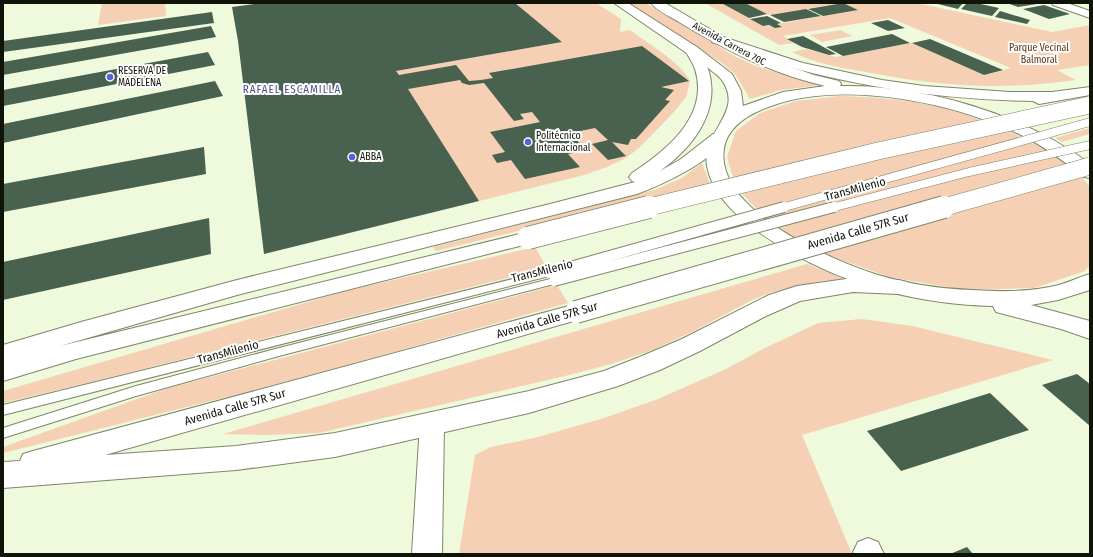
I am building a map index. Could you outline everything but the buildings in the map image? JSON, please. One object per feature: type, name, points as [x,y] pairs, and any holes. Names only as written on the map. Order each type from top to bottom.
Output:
[{"type":"main road","name":"Avenida Carrera 70C","points":[[620,3],[692,50],[727,77],[734,91],[736,100],[735,110],[731,122]]},
{"type":"main road","name":"Avenida Carrera 70C","points":[[657,3],[751,58],[774,68],[830,84],[876,92]]},
{"type":"main road","points":[[718,39],[763,56],[810,70],[888,86],[972,95],[1053,97]]},
{"type":"main road","points":[[596,199],[625,184],[659,163],[678,147],[695,126],[701,114],[706,91],[703,69],[692,50]]},
{"type":"main road","points":[[3,354],[184,301],[630,190],[667,176],[697,157],[719,138],[731,122],[744,112],[760,104],[780,98],[824,91],[876,92],[940,102],[991,105],[1090,91]]},
{"type":"main road","points":[[940,102],[984,115],[1026,132],[1064,153],[1090,172]]},
{"type":"main road","points":[[3,371],[76,350],[703,194],[984,126],[1090,105]]},
{"type":"main road","points":[[719,138],[715,155],[718,173],[729,193],[748,214],[775,236],[810,256],[852,273],[899,287],[950,297],[976,299],[1030,298],[1076,289],[1090,281]]},
{"type":"main road","name":"Avenida Calle 57R Sur","points":[[3,472],[576,312],[1090,166]]},
{"type":"main road","points":[[3,475],[236,458],[335,445],[536,400],[609,379],[671,354],[777,300],[797,294],[853,285],[899,287]]},
{"type":"main road","points":[[976,299],[1067,322],[1090,330]]},
{"type":"street","points":[[1057,3],[1090,15]]},
{"type":"street","points":[[427,554],[432,424]]},
{"type":"lane","name":"TransMilenio","points":[[3,433],[136,391],[552,277],[1090,122]]},
{"type":"lane","name":"TransMilenio","points":[[3,410],[552,277],[969,172],[1090,145]]},
{"type":"green space","points":[[102,3],[165,3],[166,16],[98,25]]},
{"type":"green space","points":[[515,3],[596,3],[621,19],[620,32],[630,30],[672,60],[686,74],[690,81],[686,97],[674,112],[640,147],[626,158],[607,167],[584,175],[479,201],[396,71],[562,42]]},
{"type":"green space","points":[[629,3],[646,3],[736,57],[756,66],[819,85],[781,90],[750,99],[735,74],[722,63]]},
{"type":"green space","name":"Parque Vecinal Balmoral","points":[[705,3],[721,3],[763,26],[777,27],[782,27],[777,24],[857,10],[843,3],[917,3],[1052,32],[1090,25],[1090,65],[1057,70],[1076,80],[1020,85],[968,85],[888,76],[826,64],[808,59],[792,52],[806,49],[836,57],[912,43],[984,75],[1011,68],[890,18],[783,36],[794,43],[779,45]]},
{"type":"green space","points":[[745,3],[843,3],[768,15]]},
{"type":"green space","points":[[841,30],[852,36],[822,42],[810,35]]},
{"type":"green space","points":[[840,96],[910,101],[956,112],[979,119],[1023,138],[1061,161],[1080,176],[1090,187],[1090,265],[1085,271],[1034,288],[965,290],[889,277],[819,252],[767,220],[736,187],[727,157],[736,131],[760,113],[796,101]]},
{"type":"green space","points":[[1090,128],[1090,134],[1062,142],[1055,138]]},
{"type":"green space","points":[[702,163],[710,184],[436,251],[433,247],[654,190],[682,178]]},
{"type":"green space","points":[[535,247],[547,268],[3,403],[3,391],[342,292]]},
{"type":"green space","points":[[807,264],[847,279],[822,281],[772,292],[752,300],[696,330],[653,350],[611,364],[569,375],[319,433],[268,435],[223,434]]},
{"type":"green space","points":[[557,285],[568,303],[287,382],[3,453],[3,447],[165,389]]},
{"type":"green space","points":[[862,319],[912,326],[1053,360],[802,435],[852,554],[459,554],[475,455],[491,447],[538,437],[601,419],[658,399],[726,369],[765,348],[818,323]]},
{"type":"place","name":"RESERVA DE MADELENA","points":[[110,77]]},
{"type":"place","name":"Politécnico Internacional","points":[[528,142]]},
{"type":"place","name":"ABBA","points":[[352,157]]},
{"type":"district","name":"RAFAEL ESCAMILLA","points":[[292,89]]}]
